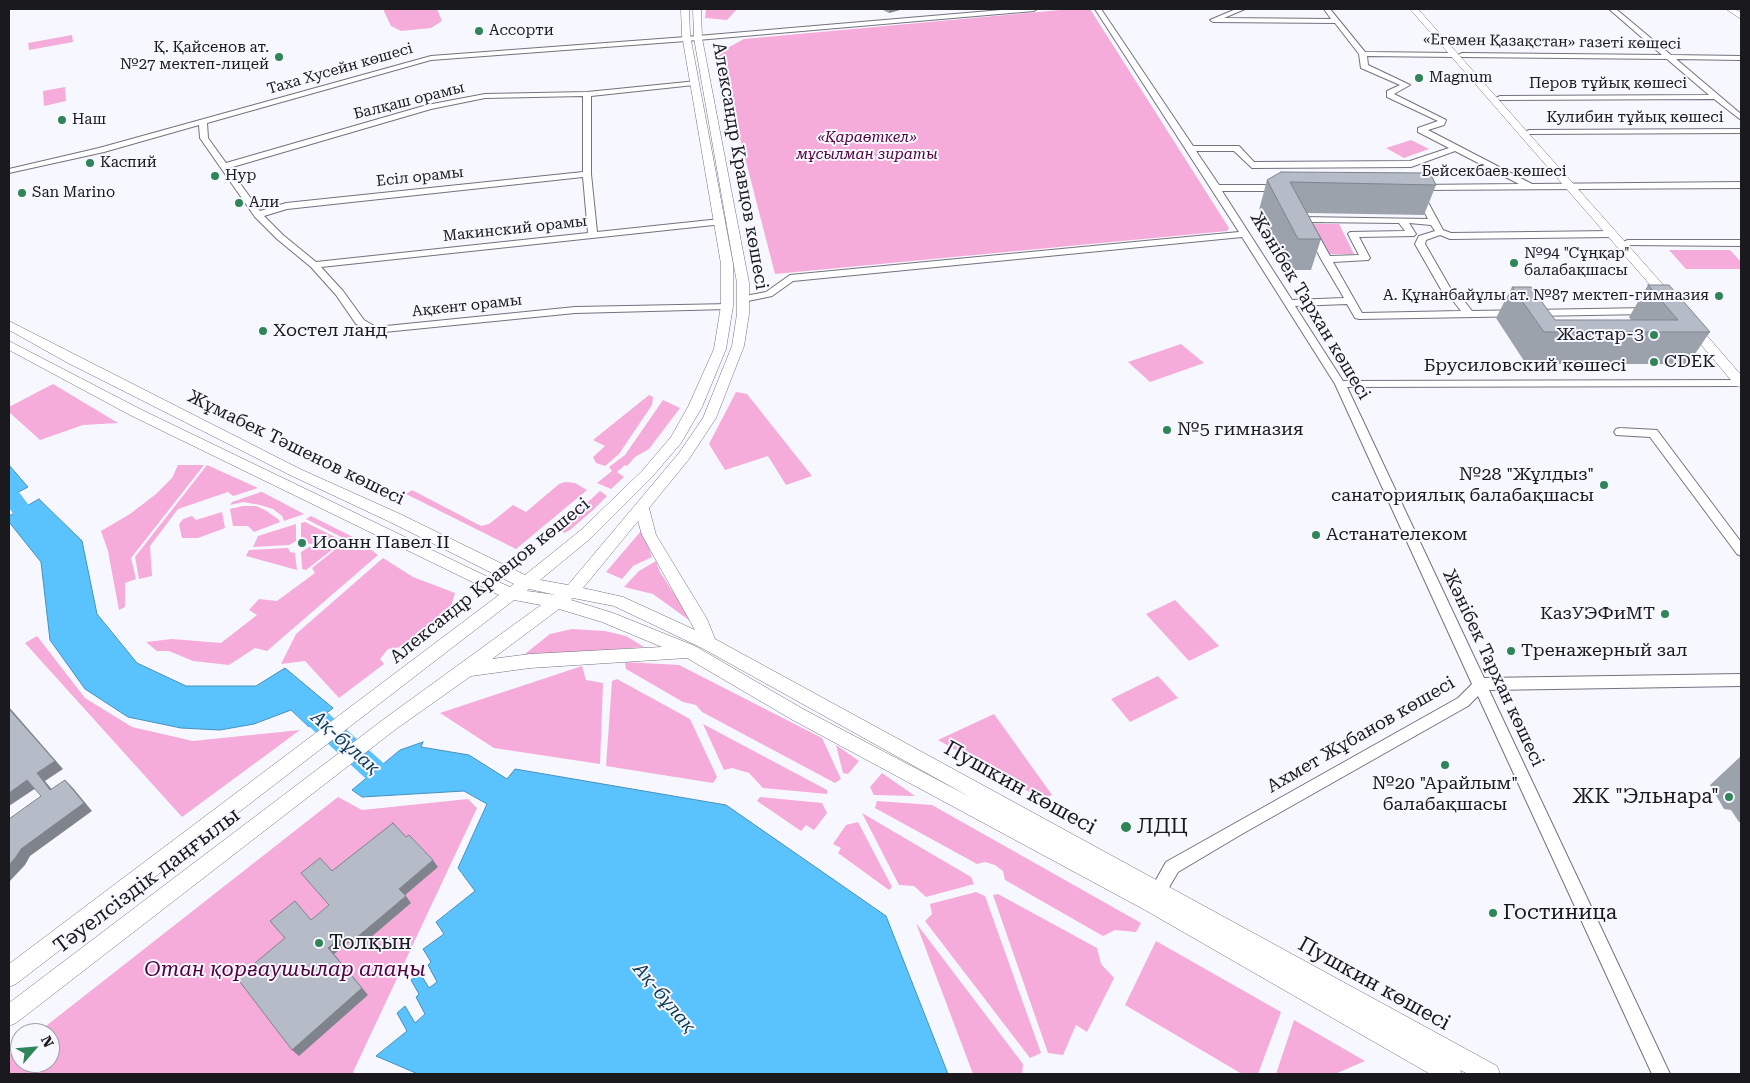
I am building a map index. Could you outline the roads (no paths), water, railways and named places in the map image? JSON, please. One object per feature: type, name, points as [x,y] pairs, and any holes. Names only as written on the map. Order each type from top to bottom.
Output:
[{"type":"main road","name":"Александр Кравцов көшесі","points":[[390,724],[564,597],[684,456],[709,418],[738,346],[743,283],[736,237],[685,9]]},
{"type":"main road","name":"Александр Кравцов көшесі","points":[[292,762],[512,594],[586,534],[647,474],[676,440],[695,407],[717,358],[727,318],[727,264],[694,83],[692,38],[697,9]]},
{"type":"main road","points":[[1414,9],[1500,98],[1676,310],[1741,383]]},
{"type":"main road","points":[[1421,9],[1458,55],[1574,186],[1628,243],[1676,310],[1741,373]]},
{"type":"main road","points":[[1730,9],[1741,17]]},
{"type":"main road","name":"Жұмабек Тәшенов көшесі","points":[[9,325],[72,360],[295,472],[395,518],[526,583],[564,597]]},
{"type":"main road","points":[[9,345],[137,413],[512,594],[564,597]]},
{"type":"main road","points":[[642,507],[649,535],[701,623],[708,643]]},
{"type":"main road","name":"Пушкин көшесі","points":[[564,597],[617,601],[708,643],[1155,897],[1451,1074]]},
{"type":"main road","name":"Пушкин көшесі","points":[[564,597],[689,651],[798,714],[1155,897],[1489,1074]]},
{"type":"main road","points":[[466,670],[530,661],[689,651]]},
{"type":"main road","name":"Тәуелсіздік даңғылы","points":[[9,1016],[390,724]]},
{"type":"main road","name":"Тәуелсіздік даңғылы","points":[[9,977],[292,762]]},
{"type":"street","name":"Таха Хусейн көшесі","points":[[9,171],[101,150],[431,58],[1034,9]]},
{"type":"street","name":"Жәнібек Тархан көшесі","points":[[1098,9],[1216,188],[1340,384],[1661,1074]]},
{"type":"street","points":[[1242,9],[1213,20],[1335,21]]},
{"type":"street","points":[[1327,9],[1363,54],[1364,66],[1406,85],[1390,93],[1390,95],[1442,120],[1421,130],[1530,186]]},
{"type":"street","points":[[1612,9],[1741,118]]},
{"type":"street","name":"«Егемен Қазақстан» газеті көшесі","points":[[1363,54],[1741,58]]},
{"type":"street","points":[[1732,58],[1741,66]]},
{"type":"street","name":"Балқаш орамы","points":[[225,166],[430,107],[485,96],[587,94],[694,83]]},
{"type":"street","points":[[587,94],[586,174],[593,235]]},
{"type":"street","name":"Перов тұйық көшесі","points":[[1500,98],[1716,97]]},
{"type":"street","points":[[203,122],[204,138],[258,215]]},
{"type":"street","name":"Кулибин тұйық көшесі","points":[[1529,132],[1741,131]]},
{"type":"street","points":[[1190,149],[1236,148],[1252,165],[1412,164],[1456,148]]},
{"type":"street","name":"Есіл орамы","points":[[258,215],[286,206],[586,174]]},
{"type":"street","name":"Бейсекбаев көшесі","points":[[1434,222],[1411,187],[1741,185]]},
{"type":"street","points":[[1216,188],[1286,188]]},
{"type":"street","name":"Ақкент орамы","points":[[258,215],[314,266],[340,293],[360,322],[374,330],[575,310],[727,306]]},
{"type":"street","points":[[1612,234],[1450,236],[1440,232],[1434,222],[1305,219],[1359,316],[1676,310]]},
{"type":"street","points":[[1326,259],[1365,258],[1353,234],[1411,234],[1402,220]]},
{"type":"street","name":"Макинский орамы","points":[[314,266],[720,222]]},
{"type":"street","points":[[1440,232],[1422,238],[1420,244],[1448,293],[1458,300],[1468,313]]},
{"type":"street","points":[[743,299],[769,294],[790,278],[1244,234]]},
{"type":"street","points":[[1628,243],[1741,243]]},
{"type":"street","points":[[1288,303],[1351,301]]},
{"type":"street","name":"Брусиловский көшесі","points":[[1340,384],[1741,383]]},
{"type":"street","points":[[1620,432],[1653,433],[1741,551]]},
{"type":"street","name":"Ахмет Жұбанов көшесі","points":[[1155,897],[1172,867],[1463,702],[1481,684],[1741,680]]},
{"type":"water","points":[[9,465],[28,487],[9,497]]},
{"type":"water","points":[[39,499],[82,541],[97,614],[137,663],[186,686],[256,686],[285,668],[333,708],[309,727],[291,710],[254,724],[220,730],[181,728],[128,717],[85,689],[50,640],[41,562],[9,522],[9,516]]},
{"type":"water","points":[[423,742],[421,747],[469,755],[507,779],[515,769],[726,805],[886,916],[948,1074],[418,1074],[376,1056],[407,1031],[397,1013],[405,1006],[415,1023],[425,1014],[416,997],[419,994],[411,980],[420,973],[429,988],[437,982],[428,965],[431,962],[423,949],[444,934],[436,922],[475,891],[458,868],[487,804],[464,791],[362,797],[352,790],[400,750]]},
{"type":"waterway","name":"Ақ-бұлақ","points":[[9,493],[37,531]]},
{"type":"waterway","name":"Ақ-бұлақ","points":[[297,700],[385,780],[399,780]]},
{"type":"place","name":"Ассорти","points":[[479,31]]},
{"type":"place","name":"Қ. Қайсенов ат. №27 мектеп-лицей","points":[[279,57]]},
{"type":"place","name":"Magnum","points":[[1419,78]]},
{"type":"place","name":"Наш","points":[[62,120]]},
{"type":"place","name":"Каспий","points":[[90,163]]},
{"type":"place","name":"Нур","points":[[215,176]]},
{"type":"place","name":"San Marino","points":[[22,193]]},
{"type":"place","name":"Али","points":[[239,203]]},
{"type":"place","name":"№94 \"Сұңқар\" балабақшасы","points":[[1514,263]]},
{"type":"place","name":"А. Құнанбайұлы ат. №87 мектеп-гимназия","points":[[1719,296]]},
{"type":"place","name":"Хостел ланд","points":[[263,331]]},
{"type":"place","name":"Жастар-3","points":[[1654,335]]},
{"type":"place","name":"CDEK","points":[[1654,362]]},
{"type":"place","name":"№5 гимназия","points":[[1167,430]]},
{"type":"place","name":"№28 \"Жұлдыз\" санаториялық балабақшасы","points":[[1604,485]]},
{"type":"place","name":"Астанателеком","points":[[1316,535]]},
{"type":"place","name":"Иоанн Павел II","points":[[302,543]]},
{"type":"place","name":"КазУЭФиМТ","points":[[1665,614]]},
{"type":"place","name":"Тренажерный зал","points":[[1511,651]]},
{"type":"place","name":"№20 \"Арайлым\" балабақшасы","points":[[1445,765]]},
{"type":"place","name":"ЖК \"Эльнара\"","points":[[1729,797]]},
{"type":"place","name":"ЛДЦ","points":[[1126,827]]},
{"type":"place","name":"Гостиница","points":[[1493,913]]},
{"type":"place","name":"Толқын","points":[[319,943]]},
{"type":"park label","name":"«Қараөткел» мұсылман зираты","points":[[867,146]]},
{"type":"park label","name":"Отан қорғаушылар алаңы","points":[[285,970]]}]
